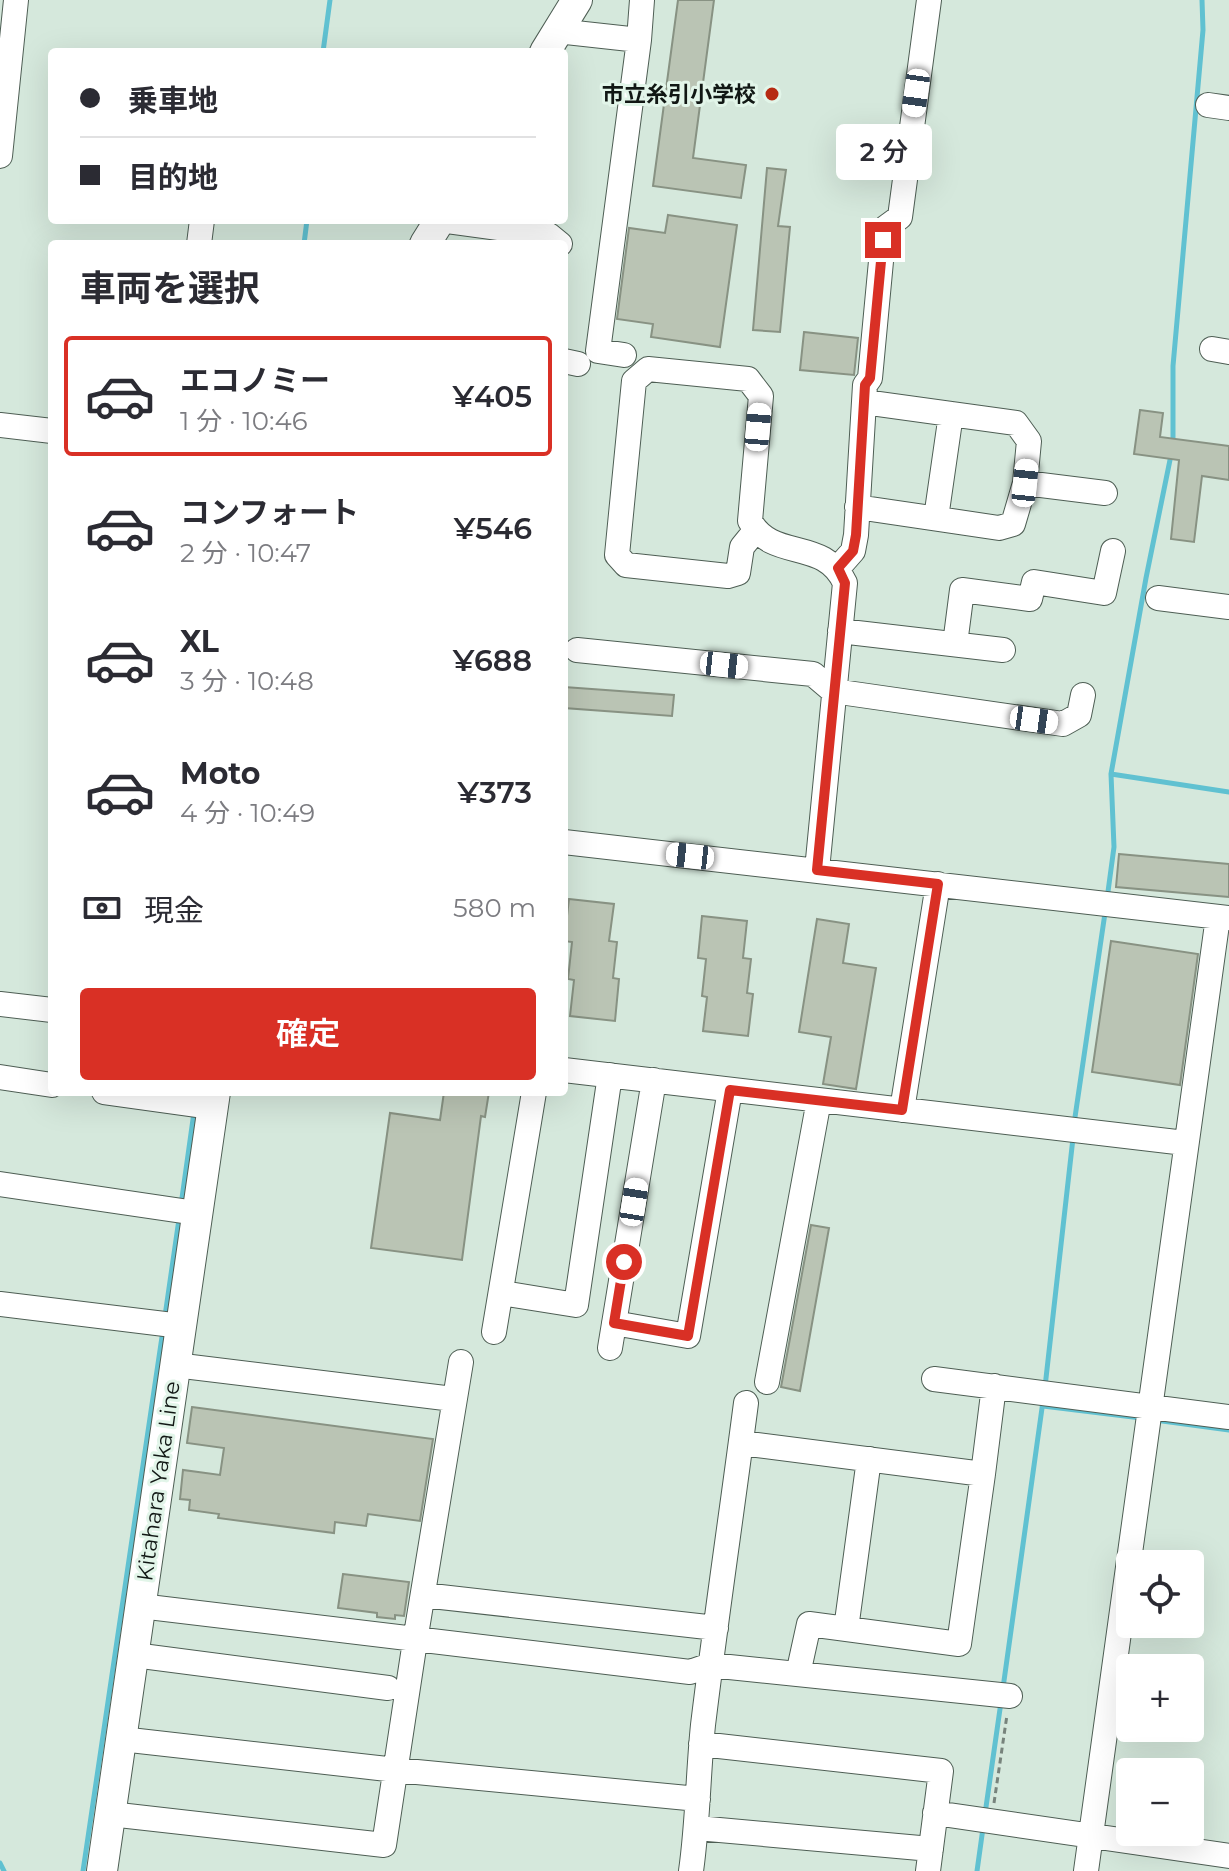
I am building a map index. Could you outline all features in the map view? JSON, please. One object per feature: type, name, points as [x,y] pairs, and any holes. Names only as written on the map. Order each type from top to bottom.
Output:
[{"type":"main road","points":[[551,42],[577,0]]},
{"type":"main road","name":"Kitahara Yaka Line","points":[[102,1871],[175,1365],[167,1324],[183,1211],[205,1101]]},
{"type":"street","points":[[624,355],[598,351],[642,0]]},
{"type":"street","points":[[838,568],[853,551],[865,385],[870,378],[885,228],[900,217],[929,0]]},
{"type":"street","points":[[0,156],[10,15]]},
{"type":"street","points":[[551,42],[639,40]]},
{"type":"street","points":[[469,224],[549,235],[555,240]]},
{"type":"street","points":[[755,531],[742,547],[738,573],[728,576],[626,565],[617,555],[634,381],[648,369],[748,379],[756,387],[761,396],[750,521],[755,531],[768,541],[824,558],[838,568],[845,583],[817,870]]},
{"type":"street","points":[[857,507],[999,528],[1013,524],[1025,483],[1029,441],[1016,423],[864,402]]},
{"type":"street","points":[[936,518],[951,414]]},
{"type":"street","points":[[0,425],[48,431]]},
{"type":"street","points":[[1025,483],[1105,493]]},
{"type":"street","points":[[955,644],[962,590],[1030,599],[1034,582],[1104,593],[1113,551]]},
{"type":"street","points":[[1158,598],[1229,607]]},
{"type":"street","points":[[840,631],[1003,650]]},
{"type":"street","points":[[577,650],[813,674],[833,691],[1063,724],[1079,715],[1083,695]]},
{"type":"street","points":[[568,842],[1223,918],[1185,1143],[1086,1871]]},
{"type":"street","points":[[902,1110],[938,884]]},
{"type":"street","points":[[0,1004],[48,1010]]},
{"type":"street","points":[[568,1070],[1185,1143]]},
{"type":"street","points":[[502,1293],[576,1305],[610,1075]]},
{"type":"street","points":[[0,1077],[48,1084]]},
{"type":"street","points":[[610,1348],[654,1080]]},
{"type":"street","points":[[614,1323],[688,1336],[730,1090]]},
{"type":"street","points":[[149,1096],[205,1101]]},
{"type":"street","points":[[494,1332],[533,1096]]},
{"type":"street","points":[[767,1382],[819,1100]]},
{"type":"street","points":[[0,1184],[183,1211]]},
{"type":"street","points":[[0,1304],[167,1324]]},
{"type":"street","points":[[110,1814],[384,1845],[461,1362]]},
{"type":"street","points":[[175,1365],[453,1399]]},
{"type":"street","points":[[934,1379],[1149,1404],[1229,1417]]},
{"type":"street","points":[[798,1674],[809,1624],[959,1644],[994,1386]]},
{"type":"street","points":[[691,1871],[710,1665],[746,1403]]},
{"type":"street","points":[[741,1443],[983,1474]]},
{"type":"street","points":[[846,1629],[869,1459]]},
{"type":"street","points":[[423,1595],[716,1628]]},
{"type":"street","points":[[140,1606],[690,1672],[710,1665],[1010,1696]]},
{"type":"street","points":[[134,1655],[388,1688]]},
{"type":"street","points":[[121,1739],[698,1799]]},
{"type":"street","points":[[697,1828],[930,1860],[941,1771],[701,1744]]},
{"type":"street","points":[[935,1813],[1229,1856]]},
{"type":"path","points":[[991,1821],[1010,1696]]},
{"type":"building","points":[[678,0],[714,0],[693,158],[746,165],[741,198],[653,186]]},
{"type":"building","points":[[767,168],[786,170],[778,226],[790,227],[780,332],[753,330]]},
{"type":"building","points":[[668,215],[737,225],[720,347],[651,337],[653,324],[617,319],[629,228],[665,233]]},
{"type":"building","points":[[804,332],[858,338],[854,375],[800,370]]},
{"type":"building","points":[[1140,410],[1163,413],[1160,437],[1229,446],[1229,480],[1202,476],[1194,542],[1171,539],[1179,460],[1134,454]]},
{"type":"building","points":[[568,687],[674,695],[672,716],[568,708]]},
{"type":"building","points":[[1119,854],[1229,864],[1229,897],[1116,887]]},
{"type":"building","points":[[569,899],[614,904],[609,941],[617,942],[613,978],[619,979],[615,1021],[570,1016],[574,980],[568,979],[572,942],[568,942]]},
{"type":"building","points":[[702,916],[747,921],[743,958],[751,959],[747,993],[753,994],[748,1036],[703,1031],[707,997],[702,996],[706,959],[698,958]]},
{"type":"building","points":[[817,919],[849,924],[843,963],[876,968],[856,1089],[823,1084],[831,1037],[799,1032]]},
{"type":"building","points":[[1111,941],[1198,954],[1180,1085],[1092,1072]]},
{"type":"building","points":[[443,1096],[488,1096],[485,1117],[481,1116],[462,1260],[371,1248],[390,1113],[440,1120]]},
{"type":"building","points":[[811,1225],[829,1228],[800,1391],[781,1387]]},
{"type":"building","points":[[192,1407],[433,1439],[420,1521],[368,1514],[366,1526],[335,1522],[334,1533],[218,1518],[219,1514],[189,1510],[190,1500],[180,1499],[183,1470],[220,1475],[224,1448],[187,1443]]},
{"type":"building","points":[[343,1574],[409,1582],[404,1616],[395,1615],[395,1619],[377,1617],[377,1613],[338,1608]]},
{"type":"waterway","points":[[324,48],[330,0]]},
{"type":"waterway","points":[[1173,445],[1173,366],[1203,30],[1202,0]]},
{"type":"waterway","points":[[304,240],[306,224]]},
{"type":"waterway","points":[[1107,899],[1114,847],[1111,774],[1171,455]]},
{"type":"waterway","points":[[1111,774],[1229,792]]},
{"type":"waterway","points":[[1074,1124],[1105,913]]},
{"type":"waterway","points":[[181,1205],[194,1112]]},
{"type":"waterway","points":[[1045,1387],[1073,1138]]},
{"type":"waterway","points":[[165,1316],[179,1219]]},
{"type":"waterway","points":[[83,1871],[163,1330]]},
{"type":"waterway","points":[[1003,1688],[1043,1401]]},
{"type":"waterway","points":[[1043,1406],[1141,1418]]},
{"type":"waterway","points":[[1155,1420],[1229,1430]]},
{"type":"waterway","points":[[985,1814],[1001,1702]]},
{"type":"waterway","points":[[977,1871],[983,1828]]},
{"type":"waterway","points":[[0,1863],[4,1871]]},
{"type":"place","name":"市立糸引小学校","points":[[772,94]]},
{"type":"route","points":[[624,1262],[614,1323],[688,1336],[730,1090],[902,1110],[938,884],[817,870],[845,583],[838,568],[853,551],[856,535],[865,385],[870,378],[883,240]]}]
